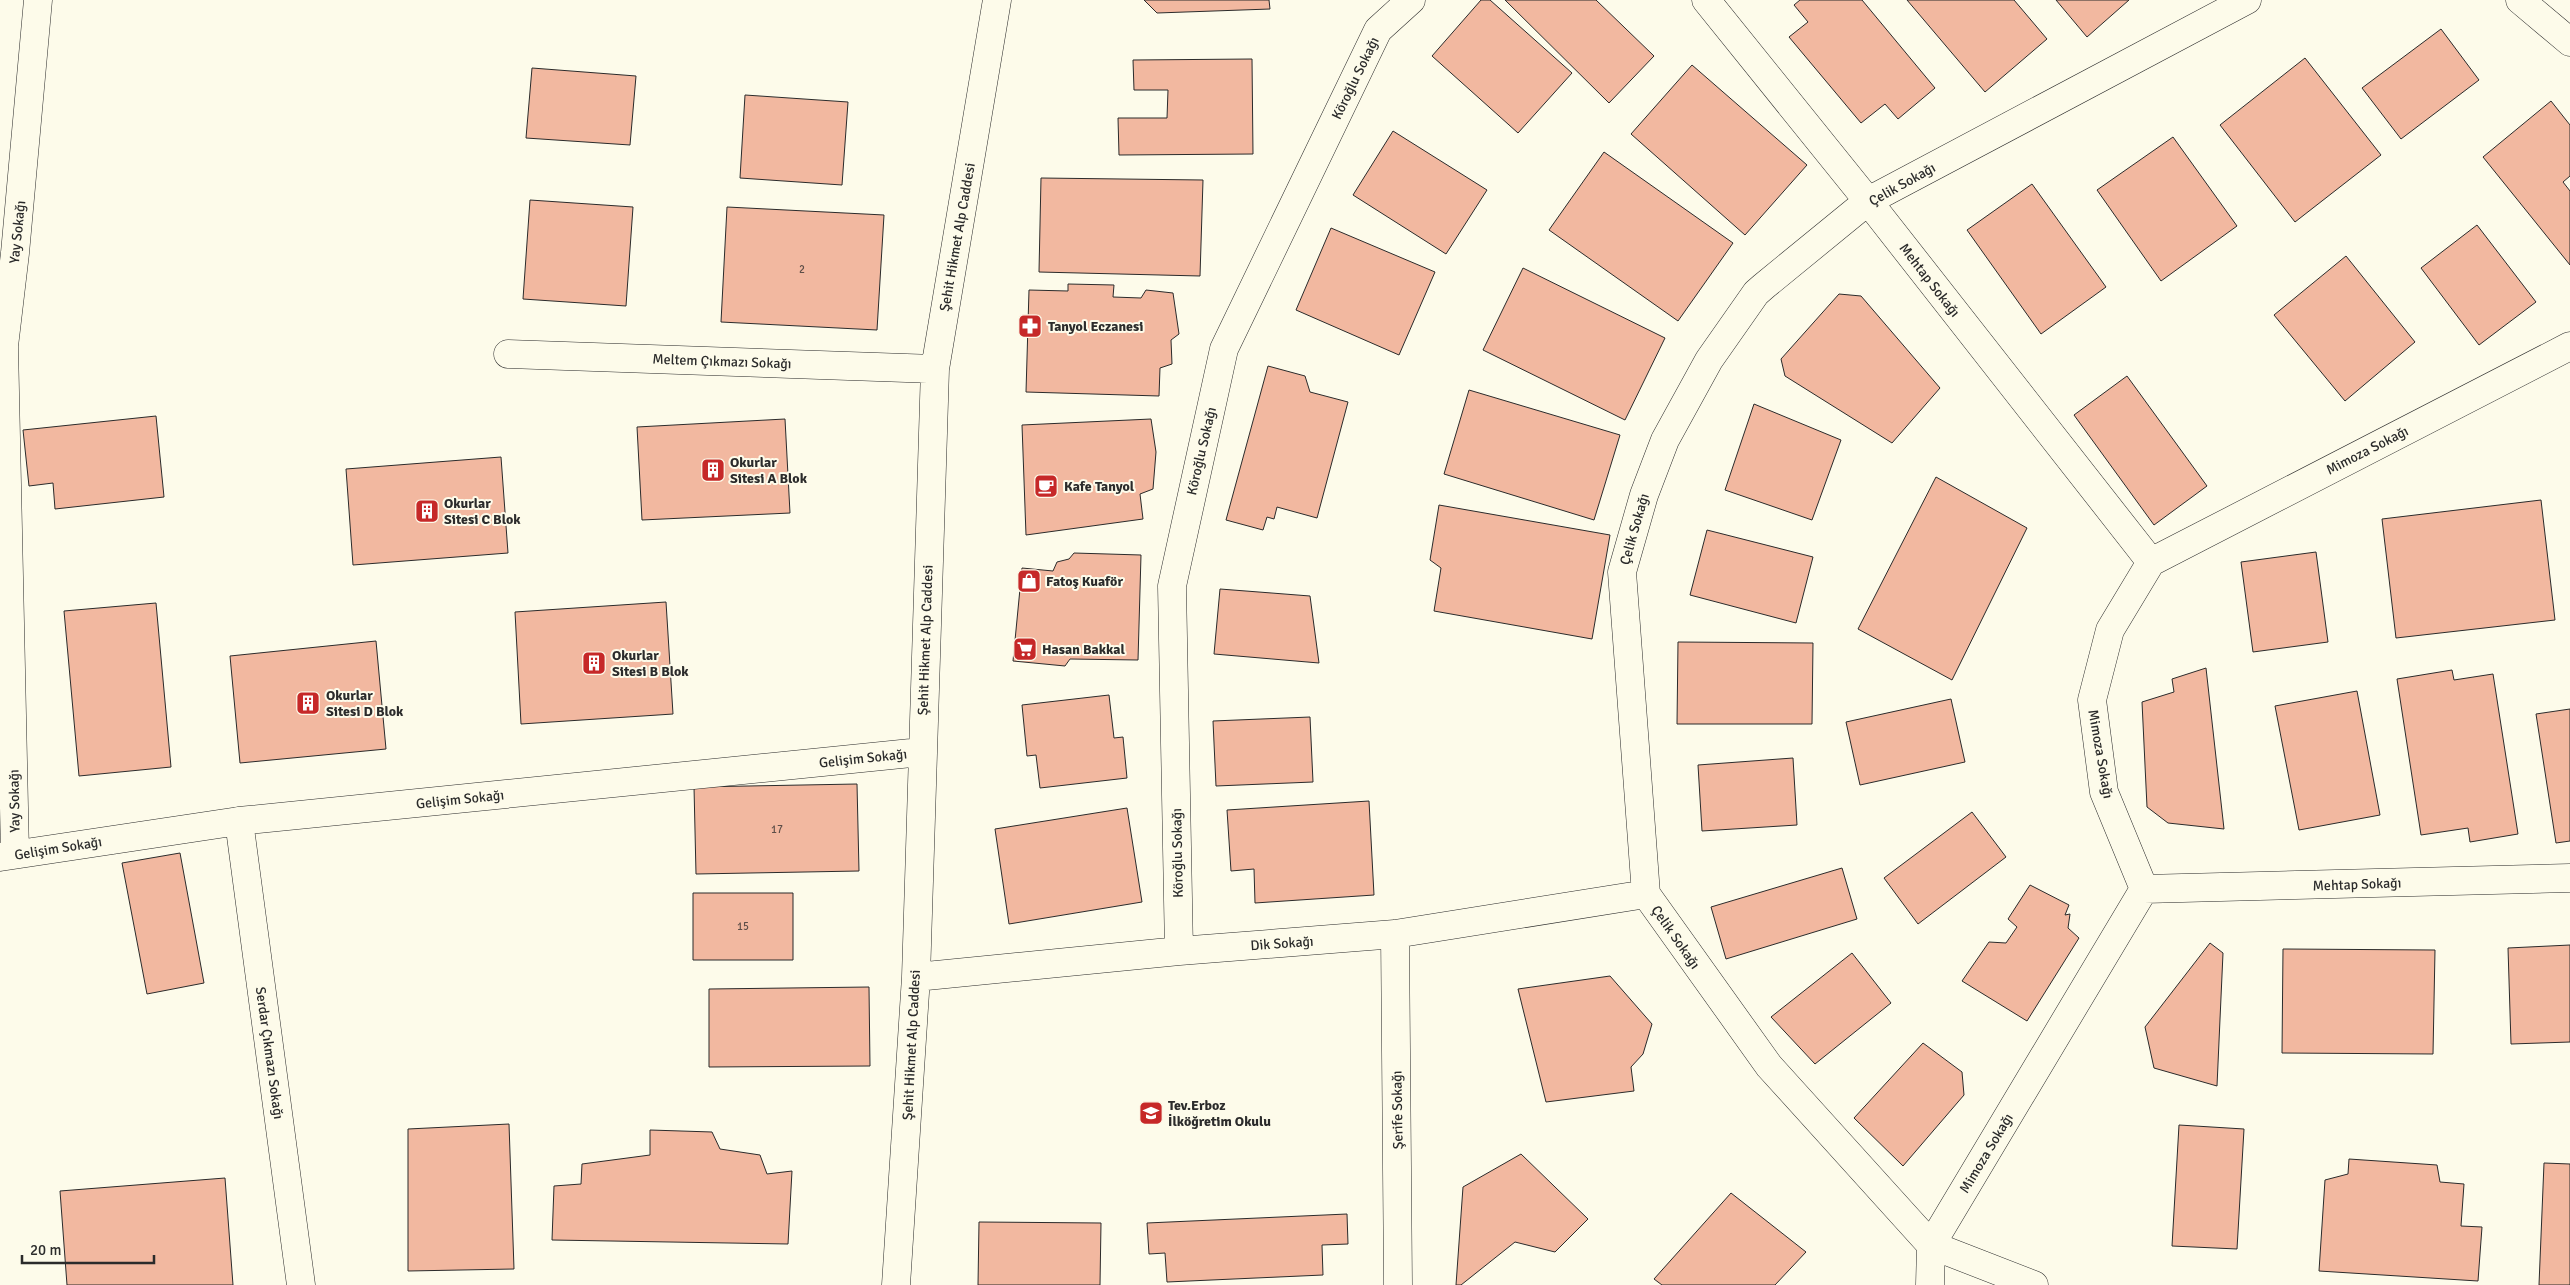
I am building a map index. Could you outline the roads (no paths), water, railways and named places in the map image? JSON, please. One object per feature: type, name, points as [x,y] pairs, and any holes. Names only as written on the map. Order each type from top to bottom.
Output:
[{"type":"street","name":"Yay Sokağı","points":[[7,856],[4,346],[15,253],[38,0]]},
{"type":"street","name":"Şehit Hikmet Alp Caddesi","points":[[896,1285],[916,977],[921,752],[935,369],[997,0]]},
{"type":"street","name":"Köroğlu Sokağı","points":[[1179,951],[1172,586],[1224,349],[1378,30],[1411,0]]},
{"type":"street","name":"Mehtap Sokağı","points":[[1706,0],[1868,201],[2151,562]]},
{"type":"street","name":"Çelik Sokağı","points":[[2034,1285],[1931,1245],[1769,1066],[1646,894],[1622,572],[1644,496],[1665,440],[1709,360],[1756,294],[1868,201],[2247,0]]},
{"type":"street","points":[[2520,0],[2570,42]]},
{"type":"street","name":"Mimoza Sokağı","points":[[1931,1245],[2144,890],[2104,792],[2092,700],[2110,630],[2151,562],[2570,346]]},
{"type":"street","name":"Meltem Çıkmazı Sokağı","points":[[508,354],[935,369]]},
{"type":"street","name":"Gelişim Sokağı","points":[[7,856],[239,821],[921,752]]},
{"type":"street","name":"Serdar Çıkmazı Sokağı","points":[[239,821],[301,1285]]},
{"type":"street","name":"Mehtap Sokağı","points":[[2144,890],[2570,878]]},
{"type":"street","name":"Dik Sokağı","points":[[916,977],[1179,951],[1395,934],[1646,894]]},
{"type":"street","name":"Şerife Sokağı","points":[[1395,934],[1398,1285]]},
{"type":"street","points":[[1930,1285],[1931,1245]]},
{"type":"place","name":"Tanyol Eczanesi","points":[[1030,326]]},
{"type":"place","name":"Okurlar Sitesi A Blok","points":[[713,470]]},
{"type":"place","name":"Kafe Tanyol","points":[[1046,486]]},
{"type":"place","name":"Okurlar Sitesi C Blok","points":[[427,511]]},
{"type":"place","name":"Fatoş Kuaför","points":[[1029,581]]},
{"type":"place","name":"Hasan Bakkal","points":[[1025,649]]},
{"type":"place","name":"Okurlar Sitesi B Blok","points":[[594,663]]},
{"type":"place","name":"Okurlar Sitesi D Blok","points":[[308,703]]},
{"type":"place","name":"Tev.Erboz İlköğretim Okulu","points":[[1151,1113]]}]
